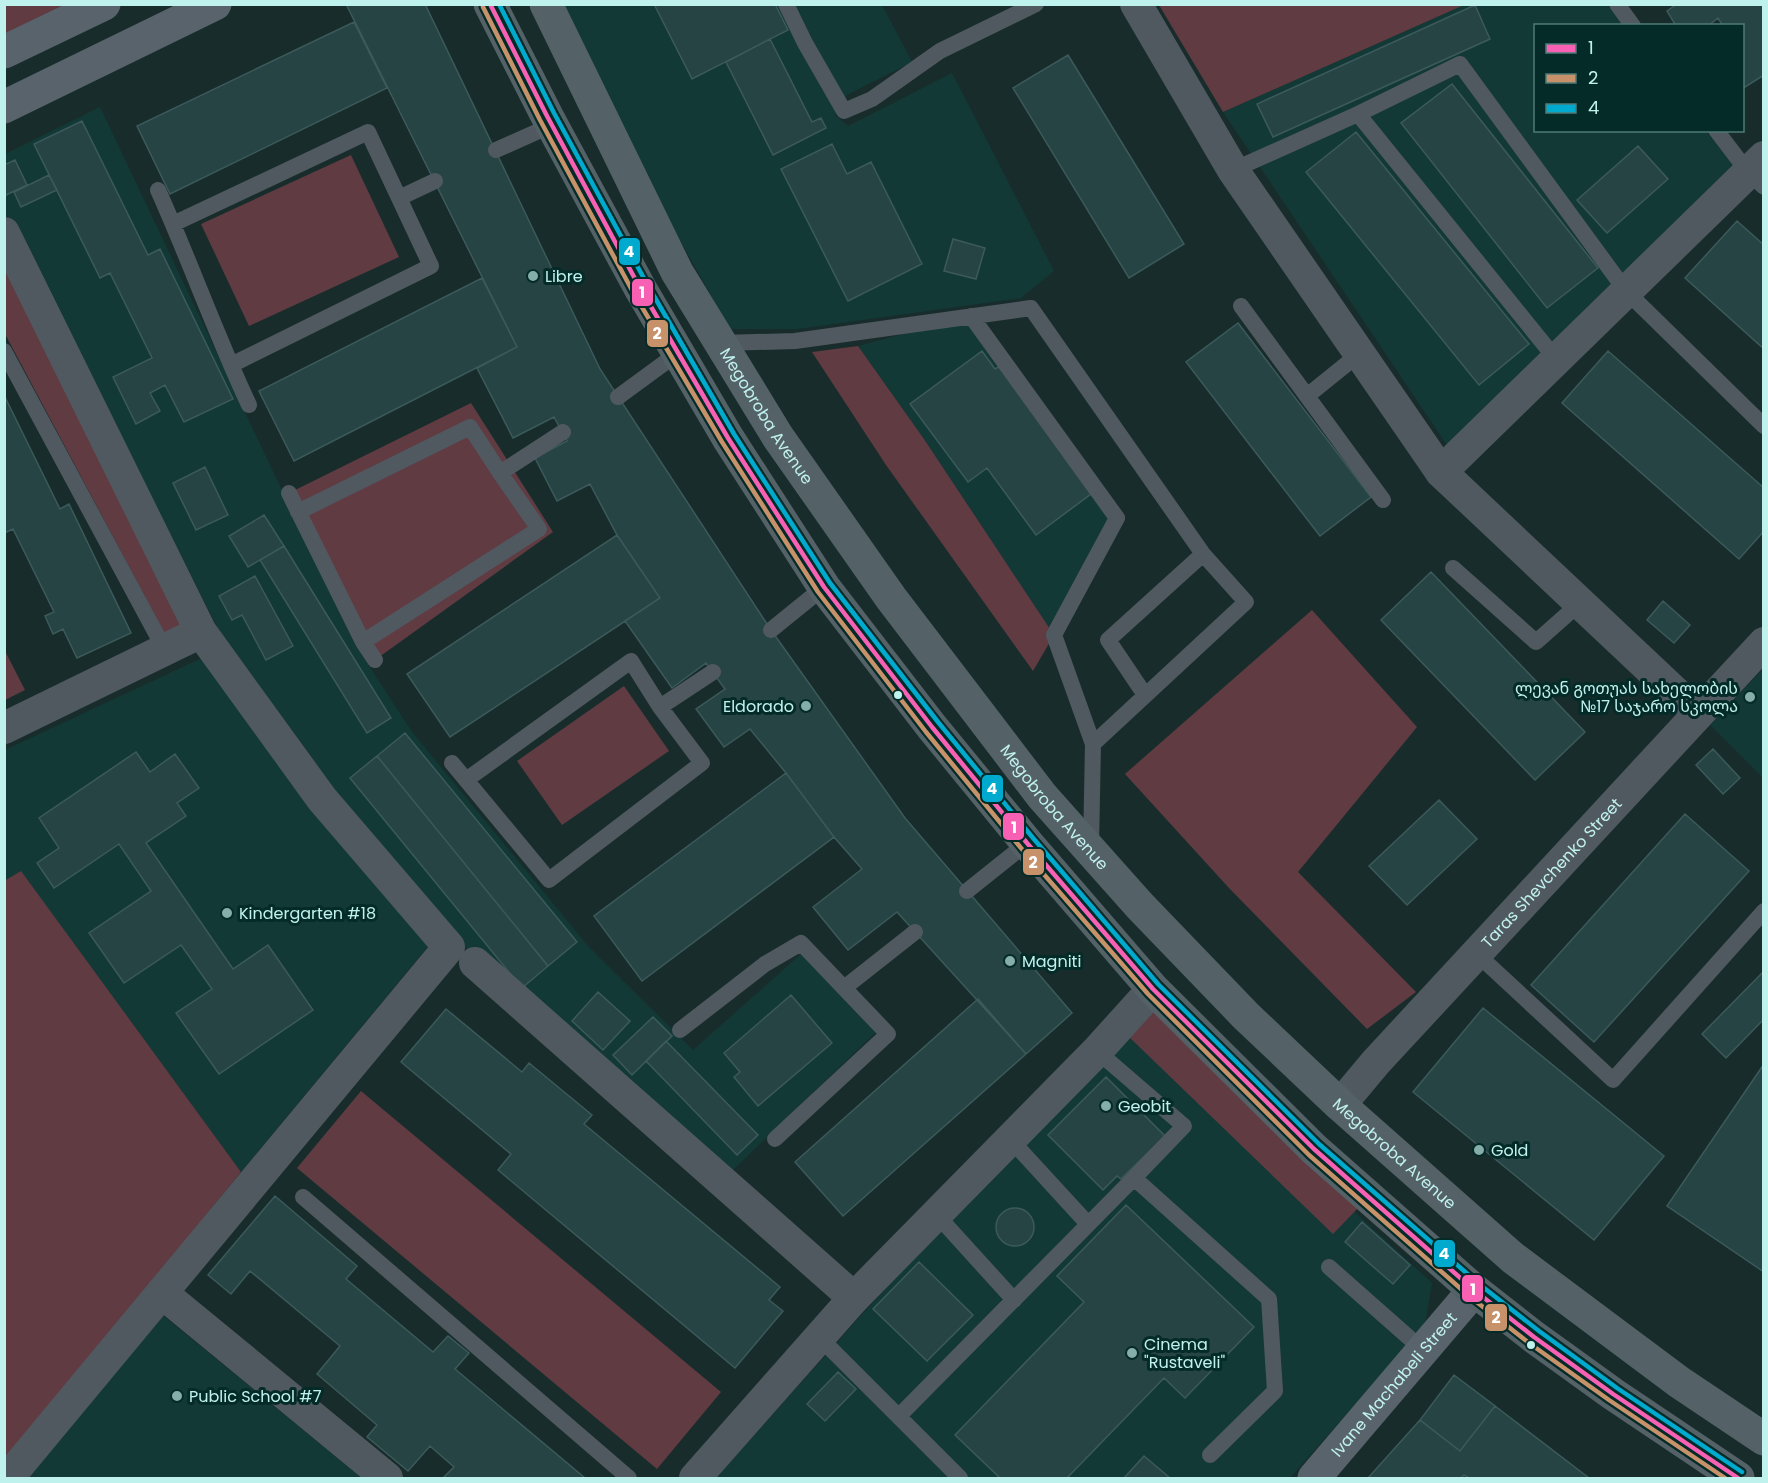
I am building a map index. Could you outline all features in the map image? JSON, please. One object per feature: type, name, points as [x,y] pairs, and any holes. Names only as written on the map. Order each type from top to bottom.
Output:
[{"type":"main road","points":[[4,52],[104,4]]},
{"type":"main road","points":[[4,106],[215,4]]},
{"type":"main road","points":[[490,4],[640,288],[728,438],[824,587],[932,727],[1027,843],[1153,989],[1314,1149],[1474,1290],[1534,1337],[1738,1479]]},
{"type":"main road","name":"Megobroba Avenue","points":[[546,4],[677,272],[778,437],[891,598],[1042,796],[1140,906],[1246,1016],[1340,1104],[1513,1257],[1679,1383],[1764,1439]]},
{"type":"main road","name":"Ivane Machabeli Street","points":[[1314,1479],[1474,1290]]},
{"type":"street","points":[[1136,4],[1233,170],[1441,471],[1698,714]]},
{"type":"street","points":[[1441,471],[1626,291],[1758,172]]},
{"type":"street","points":[[4,233],[201,632],[322,799],[449,947],[8,1479]]},
{"type":"street","points":[[4,728],[201,632]]},
{"type":"street","name":"Taras Shevchenko Street","points":[[1340,1104],[1376,1062],[1764,643]]},
{"type":"street","points":[[475,963],[854,1298]]},
{"type":"street","points":[[695,1479],[854,1298],[1097,1051],[1153,989]]},
{"type":"street","points":[[162,1293],[387,1479]]},
{"type":"lane","points":[[786,4],[805,43],[844,111],[872,99],[940,51],[1036,4]]},
{"type":"lane","points":[[1617,4],[1632,24]]},
{"type":"lane","points":[[1233,170],[1358,114],[1460,64],[1626,291],[1764,426]]},
{"type":"lane","points":[[1358,114],[1556,359]]},
{"type":"lane","points":[[496,150],[552,124]]},
{"type":"lane","points":[[173,224],[368,132],[431,266],[231,365]]},
{"type":"lane","points":[[1718,132],[1758,172]]},
{"type":"lane","points":[[399,198],[435,181]]},
{"type":"lane","points":[[158,190],[249,405]]},
{"type":"lane","points":[[1241,306],[1383,500]]},
{"type":"lane","points":[[721,343],[795,341],[1031,308],[1203,554],[1246,602],[1093,744]]},
{"type":"lane","points":[[971,316],[1117,518],[1054,635],[1093,744],[1091,851]]},
{"type":"lane","points":[[4,351],[165,650]]},
{"type":"lane","points":[[618,397],[678,353]]},
{"type":"lane","points":[[1307,396],[1359,354]]},
{"type":"lane","points":[[298,512],[470,427],[538,529],[363,642]]},
{"type":"lane","points":[[500,473],[563,432]]},
{"type":"lane","points":[[289,493],[363,642],[375,660]]},
{"type":"lane","points":[[1145,695],[1108,640],[1203,554]]},
{"type":"lane","points":[[1453,568],[1536,642],[1580,603]]},
{"type":"lane","points":[[771,630],[824,587]]},
{"type":"lane","points":[[452,763],[466,780],[549,880],[702,763],[660,707],[631,661],[466,780]]},
{"type":"lane","points":[[660,707],[712,672]]},
{"type":"lane","points":[[967,891],[1027,843]]},
{"type":"lane","points":[[1477,954],[1612,1080],[1764,911]]},
{"type":"lane","points":[[844,988],[915,932]]},
{"type":"lane","points":[[680,1030],[765,964],[801,943],[888,1035],[775,1139]]},
{"type":"lane","points":[[899,1416],[1184,1126],[1097,1051]]},
{"type":"lane","points":[[1010,1139],[1088,1224]]},
{"type":"lane","points":[[1134,1178],[1269,1299],[1275,1391],[1209,1455]]},
{"type":"lane","points":[[303,1197],[629,1479]]},
{"type":"lane","points":[[936,1214],[1014,1300]]},
{"type":"lane","points":[[1329,1267],[1423,1350]]},
{"type":"lane","points":[[819,1337],[899,1416],[954,1476]]},
{"type":"shaded area","points":[[5,5],[75,5],[5,39]]},
{"type":"shaded area","points":[[563,5],[882,5],[912,62],[847,95],[835,115],[848,126],[952,73],[1054,271],[1021,298],[797,329],[730,329],[655,196]]},
{"type":"shaded area","points":[[1159,5],[1464,5],[1223,112]]},
{"type":"shaded area","points":[[1464,5],[1607,5],[1623,24],[1534,24],[1534,132],[1707,132],[1736,168],[1449,448],[1223,112]]},
{"type":"shaded area","points":[[100,107],[356,646],[412,732],[588,946],[693,1050],[801,954],[876,1032],[732,1171],[462,944],[332,790],[221,634],[5,213],[5,154]]},
{"type":"shaded area","points":[[351,155],[399,257],[249,326],[201,224]]},
{"type":"shaded area","points":[[4,253],[191,622],[165,634],[5,334]]},
{"type":"shaded area","points":[[971,316],[1117,518],[1054,635],[924,439],[858,346]]},
{"type":"shaded area","points":[[858,346],[924,439],[1054,635],[1033,671],[886,465],[812,352]]},
{"type":"shaded area","points":[[471,403],[553,532],[375,660],[289,493]]},
{"type":"shaded area","points":[[1312,610],[1417,727],[1298,872],[1416,992],[1367,1029],[1229,888],[1125,774]]},
{"type":"shaded area","points":[[5,651],[25,690],[4,700]]},
{"type":"shaded area","name":"Kindergarten #18","points":[[204,657],[429,945],[241,1172],[21,872],[5,881],[5,750]]},
{"type":"shaded area","name":"ლევან გოთუას სახელობის №17 საჯარო სკოლა","points":[[1763,669],[1763,778],[1710,725]]},
{"type":"shaded area","points":[[624,686],[669,751],[562,825],[517,761]]},
{"type":"shaded area","points":[[21,871],[241,1172],[5,1462],[4,881]]},
{"type":"shaded area","points":[[1155,1006],[1361,1205],[1333,1234],[1127,1035]]},
{"type":"shaded area","points":[[1138,1013],[1432,1283],[1425,1325],[1290,1478],[716,1478],[867,1309]]},
{"type":"shaded area","points":[[361,1091],[721,1392],[657,1469],[297,1168]]},
{"type":"shaded area","name":"Public School #7","points":[[161,1314],[362,1478],[23,1478]]},
{"type":"building","points":[[346,4],[425,4],[600,369],[771,630],[905,818],[1072,1013],[1026,1054],[897,912],[848,950],[813,907],[862,869],[834,837],[750,729],[724,747],[696,709],[725,689],[706,663],[672,688],[625,621],[660,598],[617,535],[590,484],[557,501],[535,458],[567,441],[554,417],[513,438],[477,368],[517,347]]},
{"type":"building","points":[[654,4],[775,4],[788,30],[692,79]]},
{"type":"building","points":[[1677,4],[1764,4],[1764,75],[1744,88],[1744,24],[1722,24],[1718,18],[1710,24],[1675,24],[1667,11]]},
{"type":"building","points":[[1475,5],[1490,39],[1273,137],[1257,104]]},
{"type":"building","points":[[354,22],[387,88],[170,194],[137,126]]},
{"type":"building","points":[[770,39],[812,122],[821,118],[826,128],[773,155],[726,62]]},
{"type":"building","points":[[1068,55],[1184,244],[1129,278],[1013,88]]},
{"type":"building","points":[[1452,84],[1598,268],[1547,308],[1401,123]]},
{"type":"building","points":[[82,121],[148,255],[160,249],[233,399],[184,422],[165,385],[150,393],[160,411],[136,424],[113,377],[152,358],[110,273],[100,278],[34,144]]},
{"type":"building","points":[[1356,132],[1529,344],[1479,385],[1306,172]]},
{"type":"building","points":[[832,144],[847,174],[871,162],[922,264],[848,301],[781,169]]},
{"type":"building","points":[[1638,146],[1668,179],[1607,233],[1577,200]]},
{"type":"building","points":[[15,160],[27,185],[4,196],[4,165]]},
{"type":"building","points":[[49,175],[57,190],[21,207],[14,192]]},
{"type":"building","points":[[1737,221],[1764,245],[1764,349],[1685,278]]},
{"type":"building","points":[[953,239],[985,248],[976,279],[944,271]]},
{"type":"building","points":[[482,278],[517,347],[294,461],[259,391]]},
{"type":"building","points":[[1238,323],[1371,497],[1320,536],[1186,362]]},
{"type":"building","points":[[982,351],[995,369],[1005,363],[1091,494],[1036,535],[987,468],[968,482],[910,404]]},
{"type":"building","points":[[1608,351],[1764,488],[1764,531],[1739,559],[1562,403]]},
{"type":"building","points":[[4,395],[60,509],[69,504],[131,633],[77,658],[63,629],[53,634],[45,616],[54,612],[13,529],[4,533]]},
{"type":"building","points":[[205,467],[228,515],[196,530],[173,483]]},
{"type":"building","points":[[264,515],[284,546],[248,567],[229,536]]},
{"type":"building","points":[[617,535],[660,598],[450,737],[407,674]]},
{"type":"building","points":[[284,546],[391,718],[367,733],[260,560]]},
{"type":"building","points":[[1431,572],[1585,732],[1535,780],[1381,620]]},
{"type":"building","points":[[255,576],[293,646],[266,660],[242,615],[232,620],[219,596]]},
{"type":"building","points":[[1663,601],[1690,625],[1674,643],[1647,620]]},
{"type":"building","points":[[405,733],[577,942],[548,966],[377,756]]},
{"type":"building","points":[[1713,749],[1740,778],[1723,794],[1696,765]]},
{"type":"building","points":[[136,752],[150,772],[175,754],[199,788],[177,803],[186,816],[146,843],[233,969],[268,945],[313,1010],[219,1074],[176,1013],[212,989],[181,945],[124,983],[89,933],[151,891],[119,844],[54,888],[37,863],[59,848],[39,818]]},
{"type":"building","points":[[377,756],[548,966],[522,988],[350,778]]},
{"type":"building","points":[[786,773],[834,837],[642,981],[594,916]]},
{"type":"building","points":[[1439,800],[1477,839],[1407,905],[1369,866]]},
{"type":"building","points":[[1685,814],[1749,871],[1594,1042],[1531,985]]},
{"type":"building","points":[[1764,971],[1764,1019],[1726,1058],[1702,1034]]},
{"type":"building","points":[[598,992],[630,1021],[603,1050],[572,1021]]},
{"type":"building","points":[[791,995],[832,1043],[758,1106],[734,1077],[740,1072],[724,1053]]},
{"type":"building","points":[[978,999],[1026,1054],[843,1216],[795,1162]]},
{"type":"building","points":[[1483,1008],[1664,1156],[1594,1240],[1413,1092]]},
{"type":"building","points":[[446,1009],[522,1072],[529,1063],[592,1115],[584,1124],[780,1287],[769,1300],[783,1311],[735,1368],[498,1170],[511,1154],[401,1062]]},
{"type":"building","points":[[653,1017],[672,1036],[632,1075],[613,1055]]},
{"type":"building","points":[[666,1041],[758,1135],[737,1155],[646,1061]]},
{"type":"building","points":[[1764,1064],[1764,1272],[1667,1206]]},
{"type":"building","name":"Geobit","points":[[1106,1077],[1165,1136],[1121,1179],[1117,1176],[1103,1190],[1048,1135]]},
{"type":"building","points":[[275,1196],[357,1266],[346,1279],[433,1352],[448,1336],[469,1353],[455,1369],[585,1478],[443,1478],[454,1467],[430,1446],[408,1471],[367,1437],[377,1425],[317,1374],[340,1346],[250,1271],[231,1294],[208,1275]]},
{"type":"building","name":"Cinema \"Rustaveli\"","points":[[1126,1205],[1254,1327],[1185,1398],[1164,1378],[1067,1478],[1000,1478],[955,1435],[1084,1302],[1057,1276]]},
{"type":"building","points":[[1015,1208],[1029,1213],[1034,1227],[1029,1241],[1015,1246],[1001,1241],[996,1227],[1001,1213]]},
{"type":"building","points":[[1362,1222],[1410,1265],[1393,1284],[1345,1242]]},
{"type":"building","points":[[919,1262],[973,1315],[927,1361],[873,1309]]},
{"type":"building","points":[[838,1372],[856,1389],[825,1421],[807,1404]]},
{"type":"building","points":[[1454,1375],[1495,1406],[1460,1451],[1420,1420]]},
{"type":"building","points":[[1495,1406],[1589,1478],[1469,1478],[1464,1475],[1461,1478],[1368,1478],[1420,1420],[1460,1451]]},
{"type":"building","points":[[1144,1456],[1170,1478],[1124,1478]]},
{"type":"transit line","name":"1","points":[[490,4],[547,116],[640,288],[728,438],[824,587],[932,727],[1027,843],[1153,989],[1314,1149],[1474,1290],[1534,1337],[1613,1394],[1738,1478]]},
{"type":"transit line","name":"4","points":[[499,4],[554,113],[647,284],[734,434],[830,583],[938,722],[1033,838],[1158,984],[1319,1144],[1479,1284],[1539,1331],[1617,1388],[1742,1472]]},
{"type":"transit line","name":"2","points":[[483,7],[540,120],[633,292],[722,442],[818,592],[926,732],[1021,848],[1148,994],[1309,1155],[1469,1296],[1529,1343],[1725,1478]]},
{"type":"place","name":"Libre","points":[[533,276]]},
{"type":"place","name":"ლევან გოთუას სახელობის №17 საჯარო სკოლა","points":[[1750,697]]},
{"type":"place","name":"Eldorado","points":[[806,706]]},
{"type":"place","name":"Kindergarten #18","points":[[227,913]]},
{"type":"place","name":"Magniti","points":[[1010,961]]},
{"type":"place","name":"Geobit","points":[[1106,1106]]},
{"type":"place","name":"Gold","points":[[1479,1150]]},
{"type":"place","name":"Cinema \"Rustaveli\"","points":[[1132,1353]]},
{"type":"place","name":"Public School #7","points":[[177,1396]]}]
